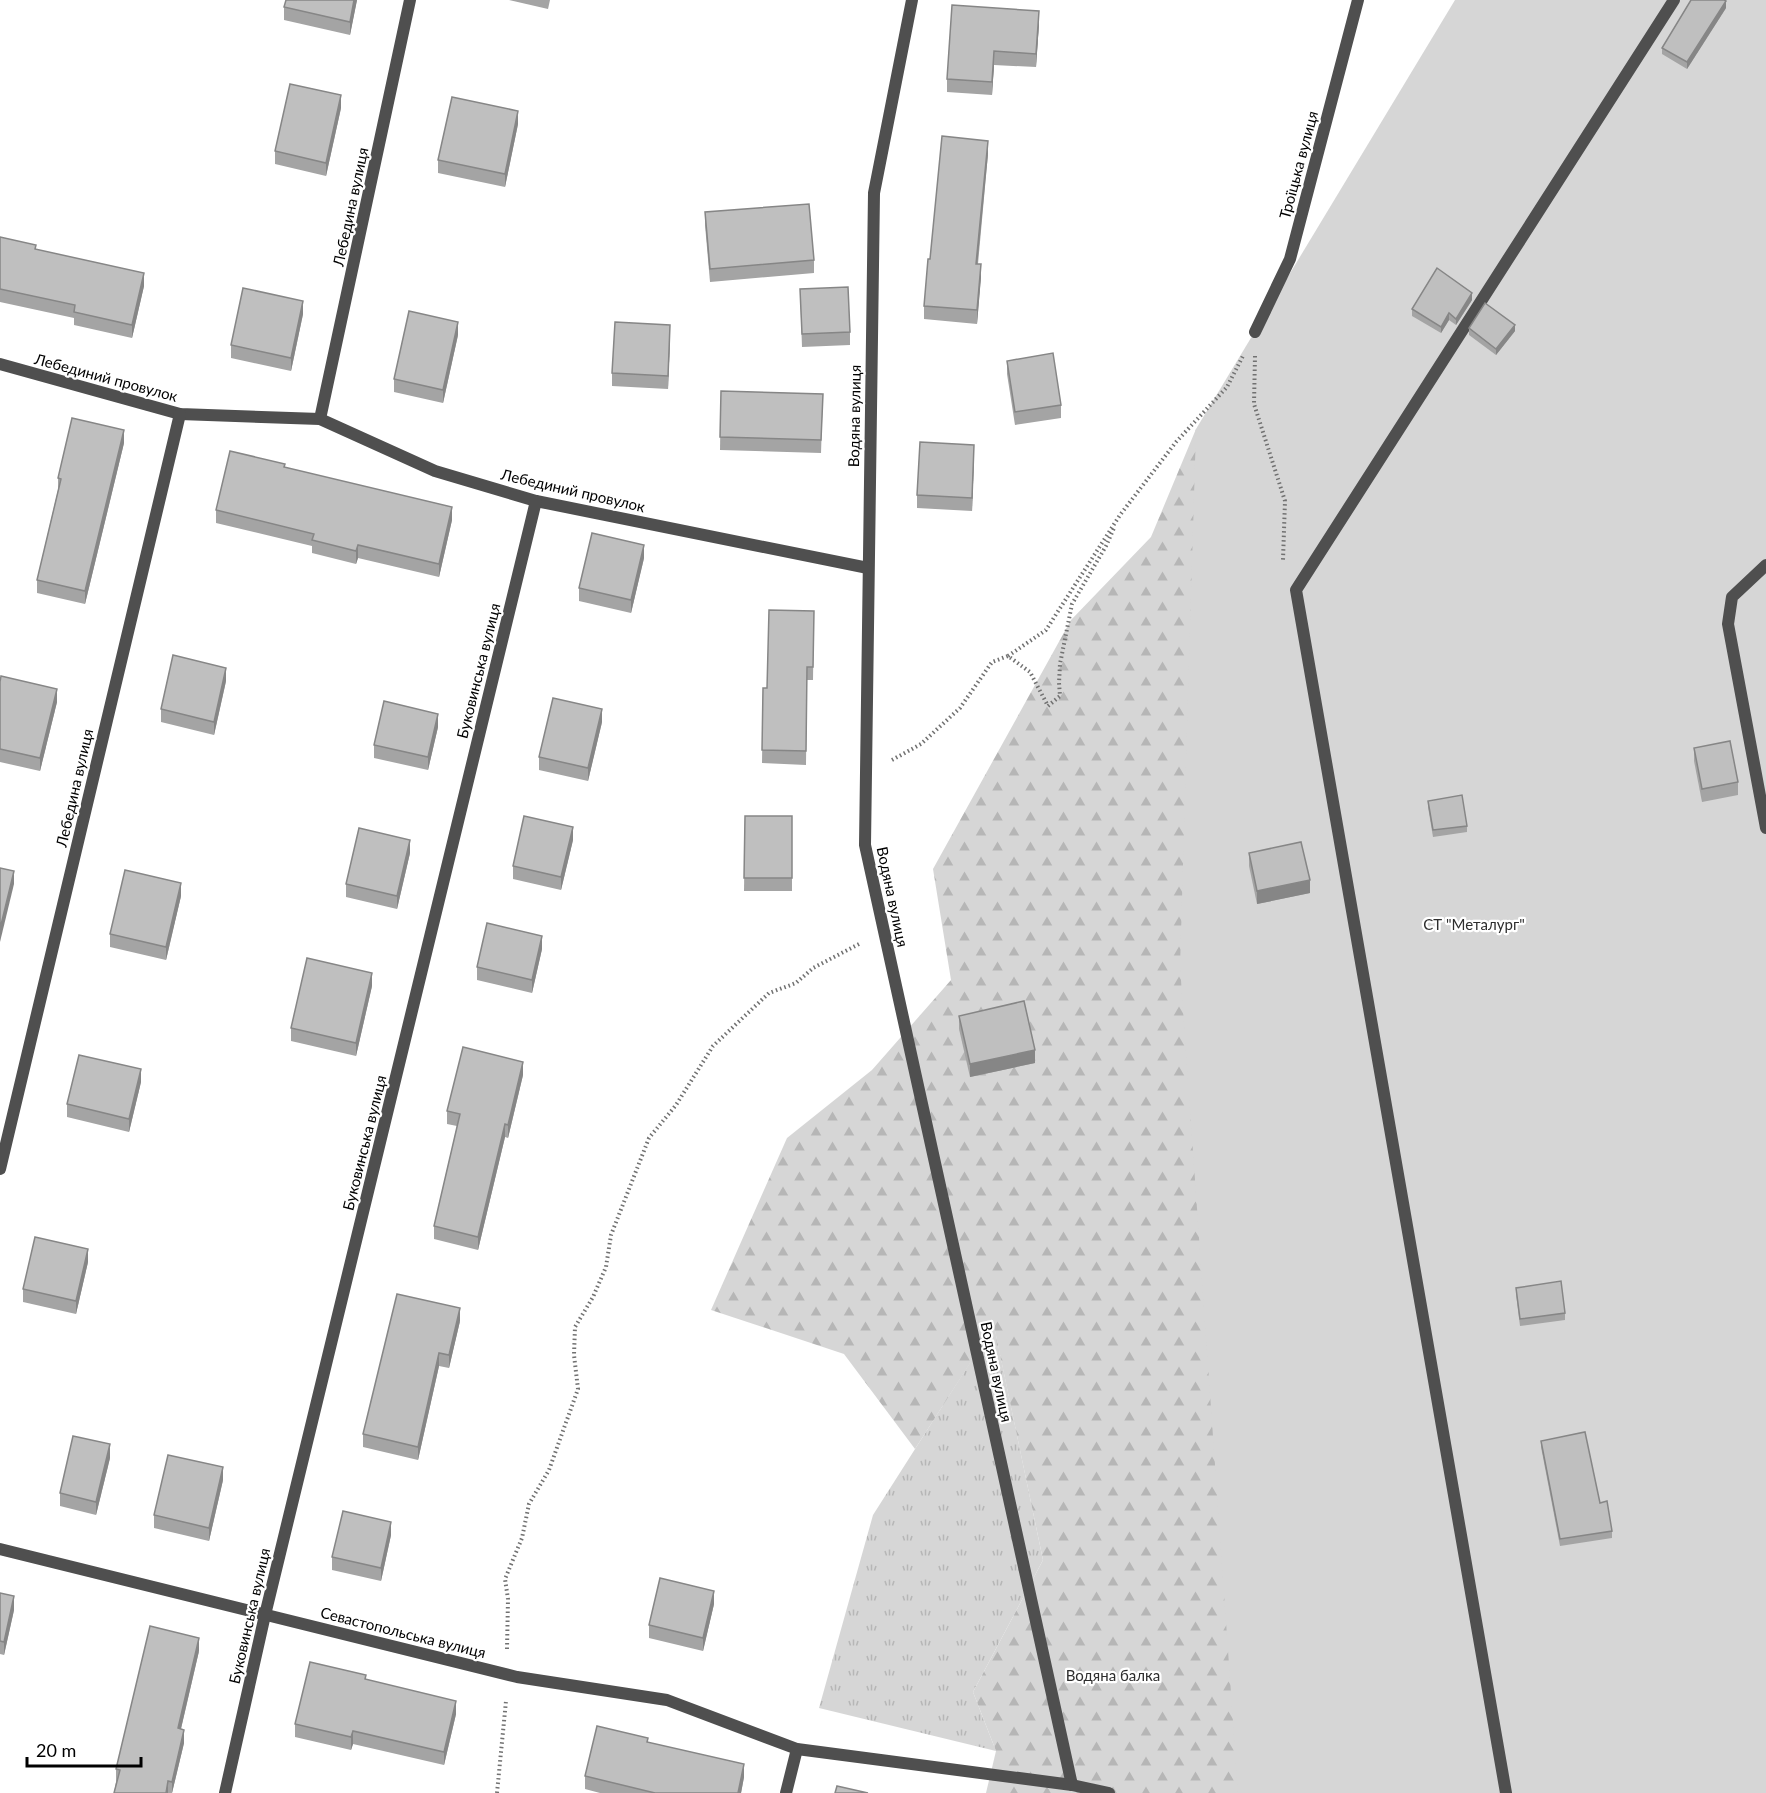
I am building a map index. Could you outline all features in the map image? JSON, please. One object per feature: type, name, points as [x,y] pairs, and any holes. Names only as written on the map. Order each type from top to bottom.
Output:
[{"type":"street","name":"Лебедина вулиця","points":[[320,419],[410,0]]},
{"type":"street","name":"Водяна вулиця","points":[[912,0],[874,193],[865,845],[1072,1785]]},
{"type":"street","name":"Троїцька вулиця","points":[[1255,332],[1290,259],[1358,0]]},
{"type":"street","points":[[1506,1793],[1296,590],[1674,0]]},
{"type":"street","name":"Лебединий провулок","points":[[0,364],[180,414],[320,419],[435,471],[536,501],[868,568]]},
{"type":"street","name":"Лебедина вулиця","points":[[0,1169],[180,414]]},
{"type":"street","name":"Буковинська вулиця","points":[[225,1793],[536,501]]},
{"type":"street","points":[[1766,565],[1732,597],[1728,624],[1766,828]]},
{"type":"street","name":"Севастопольська вулиця","points":[[0,1549],[507,1674],[667,1700],[796,1749],[1072,1785],[1109,1793]]},
{"type":"street","points":[[786,1793],[796,1749]]},
{"type":"path","points":[[865,792],[885,764],[921,744],[960,708],[993,662],[1008,656],[1046,630],[1120,515],[1176,442],[1227,387],[1255,332]]},
{"type":"path","points":[[1255,332],[1254,404],[1285,501],[1283,565],[1296,590]]},
{"type":"path","points":[[1008,656],[1030,672],[1048,706],[1060,696],[1060,664],[1072,604],[1106,546],[1120,515]]},
{"type":"path","points":[[497,1793],[506,1714],[508,1599],[505,1579],[522,1538],[529,1504],[549,1470],[578,1389],[574,1355],[575,1327],[593,1297],[606,1268],[611,1235],[649,1138],[676,1105],[713,1046],[769,993],[796,983],[813,968],[858,944],[885,940]]},
{"type":"green space","name":"СТ \"Металург\"","points":[[1455,0],[1766,0],[1766,1793],[1238,1793],[1180,966],[1196,429]]},
{"type":"green space","name":"Водяна балка","points":[[1196,429],[1279,532],[1468,1793],[986,1793],[996,1751],[973,1692],[1043,1560],[994,1326],[915,1449],[844,1354],[711,1310],[787,1138],[872,1070],[951,980],[933,869],[1071,620],[1151,537]]},
{"type":"green space","points":[[994,1325],[1043,1560],[973,1692],[996,1751],[819,1708],[873,1515]]},
{"type":"building","points":[[286,0],[354,0],[350,22],[284,7]]},
{"type":"building","points":[[1691,0],[1726,1],[1687,62],[1662,48]]},
{"type":"building","points":[[952,5],[1039,11],[1036,54],[994,51],[992,82],[947,79]]},
{"type":"building","points":[[290,84],[341,95],[326,163],[275,151]]},
{"type":"building","points":[[452,97],[518,111],[505,174],[438,160]]},
{"type":"building","points":[[942,136],[988,141],[976,264],[981,264],[977,310],[924,306]]},
{"type":"building","points":[[809,204],[814,260],[710,269],[705,212]]},
{"type":"building","points":[[0,237],[36,245],[35,249],[144,273],[132,325],[74,312],[75,305],[0,289]]},
{"type":"building","points":[[1437,268],[1472,293],[1456,319],[1449,313],[1441,327],[1412,309]]},
{"type":"building","points":[[848,287],[850,332],[802,334],[800,289]]},
{"type":"building","points":[[243,288],[303,301],[291,358],[231,345]]},
{"type":"building","points":[[1485,303],[1515,325],[1496,349],[1469,328]]},
{"type":"building","points":[[409,311],[458,322],[443,390],[394,379]]},
{"type":"building","points":[[615,322],[670,325],[668,376],[612,373]]},
{"type":"building","points":[[1053,353],[1061,405],[1015,412],[1007,361]]},
{"type":"building","points":[[721,391],[823,394],[821,440],[720,437]]},
{"type":"building","points":[[72,418],[124,430],[85,591],[37,580],[61,479],[58,478]]},
{"type":"building","points":[[920,442],[974,445],[972,498],[917,495]]},
{"type":"building","points":[[230,451],[285,464],[284,467],[452,507],[439,564],[358,545],[356,551],[312,540],[314,534],[216,510]]},
{"type":"building","points":[[592,533],[644,545],[631,600],[579,588]]},
{"type":"building","points":[[769,610],[814,611],[813,667],[807,667],[806,751],[762,750],[763,688],[767,688]]},
{"type":"building","points":[[173,655],[226,668],[214,722],[161,709]]},
{"type":"building","points":[[1,676],[57,689],[40,758],[0,749]]},
{"type":"building","points":[[553,698],[602,709],[588,768],[539,757]]},
{"type":"building","points":[[384,701],[438,714],[428,757],[374,745]]},
{"type":"building","points":[[1730,741],[1738,782],[1702,789],[1694,748]]},
{"type":"building","points":[[1462,795],[1467,826],[1433,830],[1428,801]]},
{"type":"building","points":[[524,816],[573,827],[561,877],[513,866]]},
{"type":"building","points":[[745,816],[792,816],[792,878],[744,878]]},
{"type":"building","points":[[359,828],[410,840],[397,896],[346,884]]},
{"type":"building","points":[[1301,842],[1310,880],[1257,891],[1249,853]]},
{"type":"building","points":[[0,868],[14,871],[0,929]]},
{"type":"building","points":[[125,870],[181,883],[166,947],[110,934]]},
{"type":"building","points":[[487,923],[542,936],[532,980],[477,967]]},
{"type":"building","points":[[307,958],[372,973],[356,1043],[291,1028]]},
{"type":"building","points":[[1024,1001],[1035,1050],[970,1064],[959,1016]]},
{"type":"building","points":[[463,1047],[523,1062],[508,1125],[505,1124],[478,1237],[434,1226],[460,1114],[447,1111]]},
{"type":"building","points":[[79,1055],[141,1069],[129,1119],[67,1104]]},
{"type":"building","points":[[35,1237],[88,1249],[76,1301],[23,1289]]},
{"type":"building","points":[[1561,1281],[1565,1313],[1520,1319],[1516,1288]]},
{"type":"building","points":[[397,1294],[460,1308],[449,1355],[439,1353],[418,1447],[363,1434]]},
{"type":"building","points":[[1585,1432],[1600,1503],[1607,1501],[1612,1531],[1560,1539],[1541,1441]]},
{"type":"building","points":[[73,1436],[110,1444],[96,1502],[60,1493]]},
{"type":"building","points":[[168,1455],[223,1467],[209,1528],[154,1515]]},
{"type":"building","points":[[343,1511],[391,1522],[381,1568],[332,1557]]},
{"type":"building","points":[[660,1578],[714,1591],[703,1638],[649,1625]]},
{"type":"building","points":[[0,1593],[14,1596],[4,1642],[0,1641]]},
{"type":"building","points":[[150,1626],[199,1638],[178,1728],[184,1730],[172,1782],[168,1781],[166,1793],[114,1793],[120,1770],[116,1769]]},
{"type":"building","points":[[310,1662],[366,1675],[365,1679],[456,1701],[444,1752],[353,1731],[351,1737],[295,1724]]},
{"type":"building","points":[[597,1726],[648,1738],[647,1742],[744,1764],[738,1793],[655,1793],[585,1776]]},
{"type":"building","points":[[837,1786],[868,1793],[835,1793]]}]
